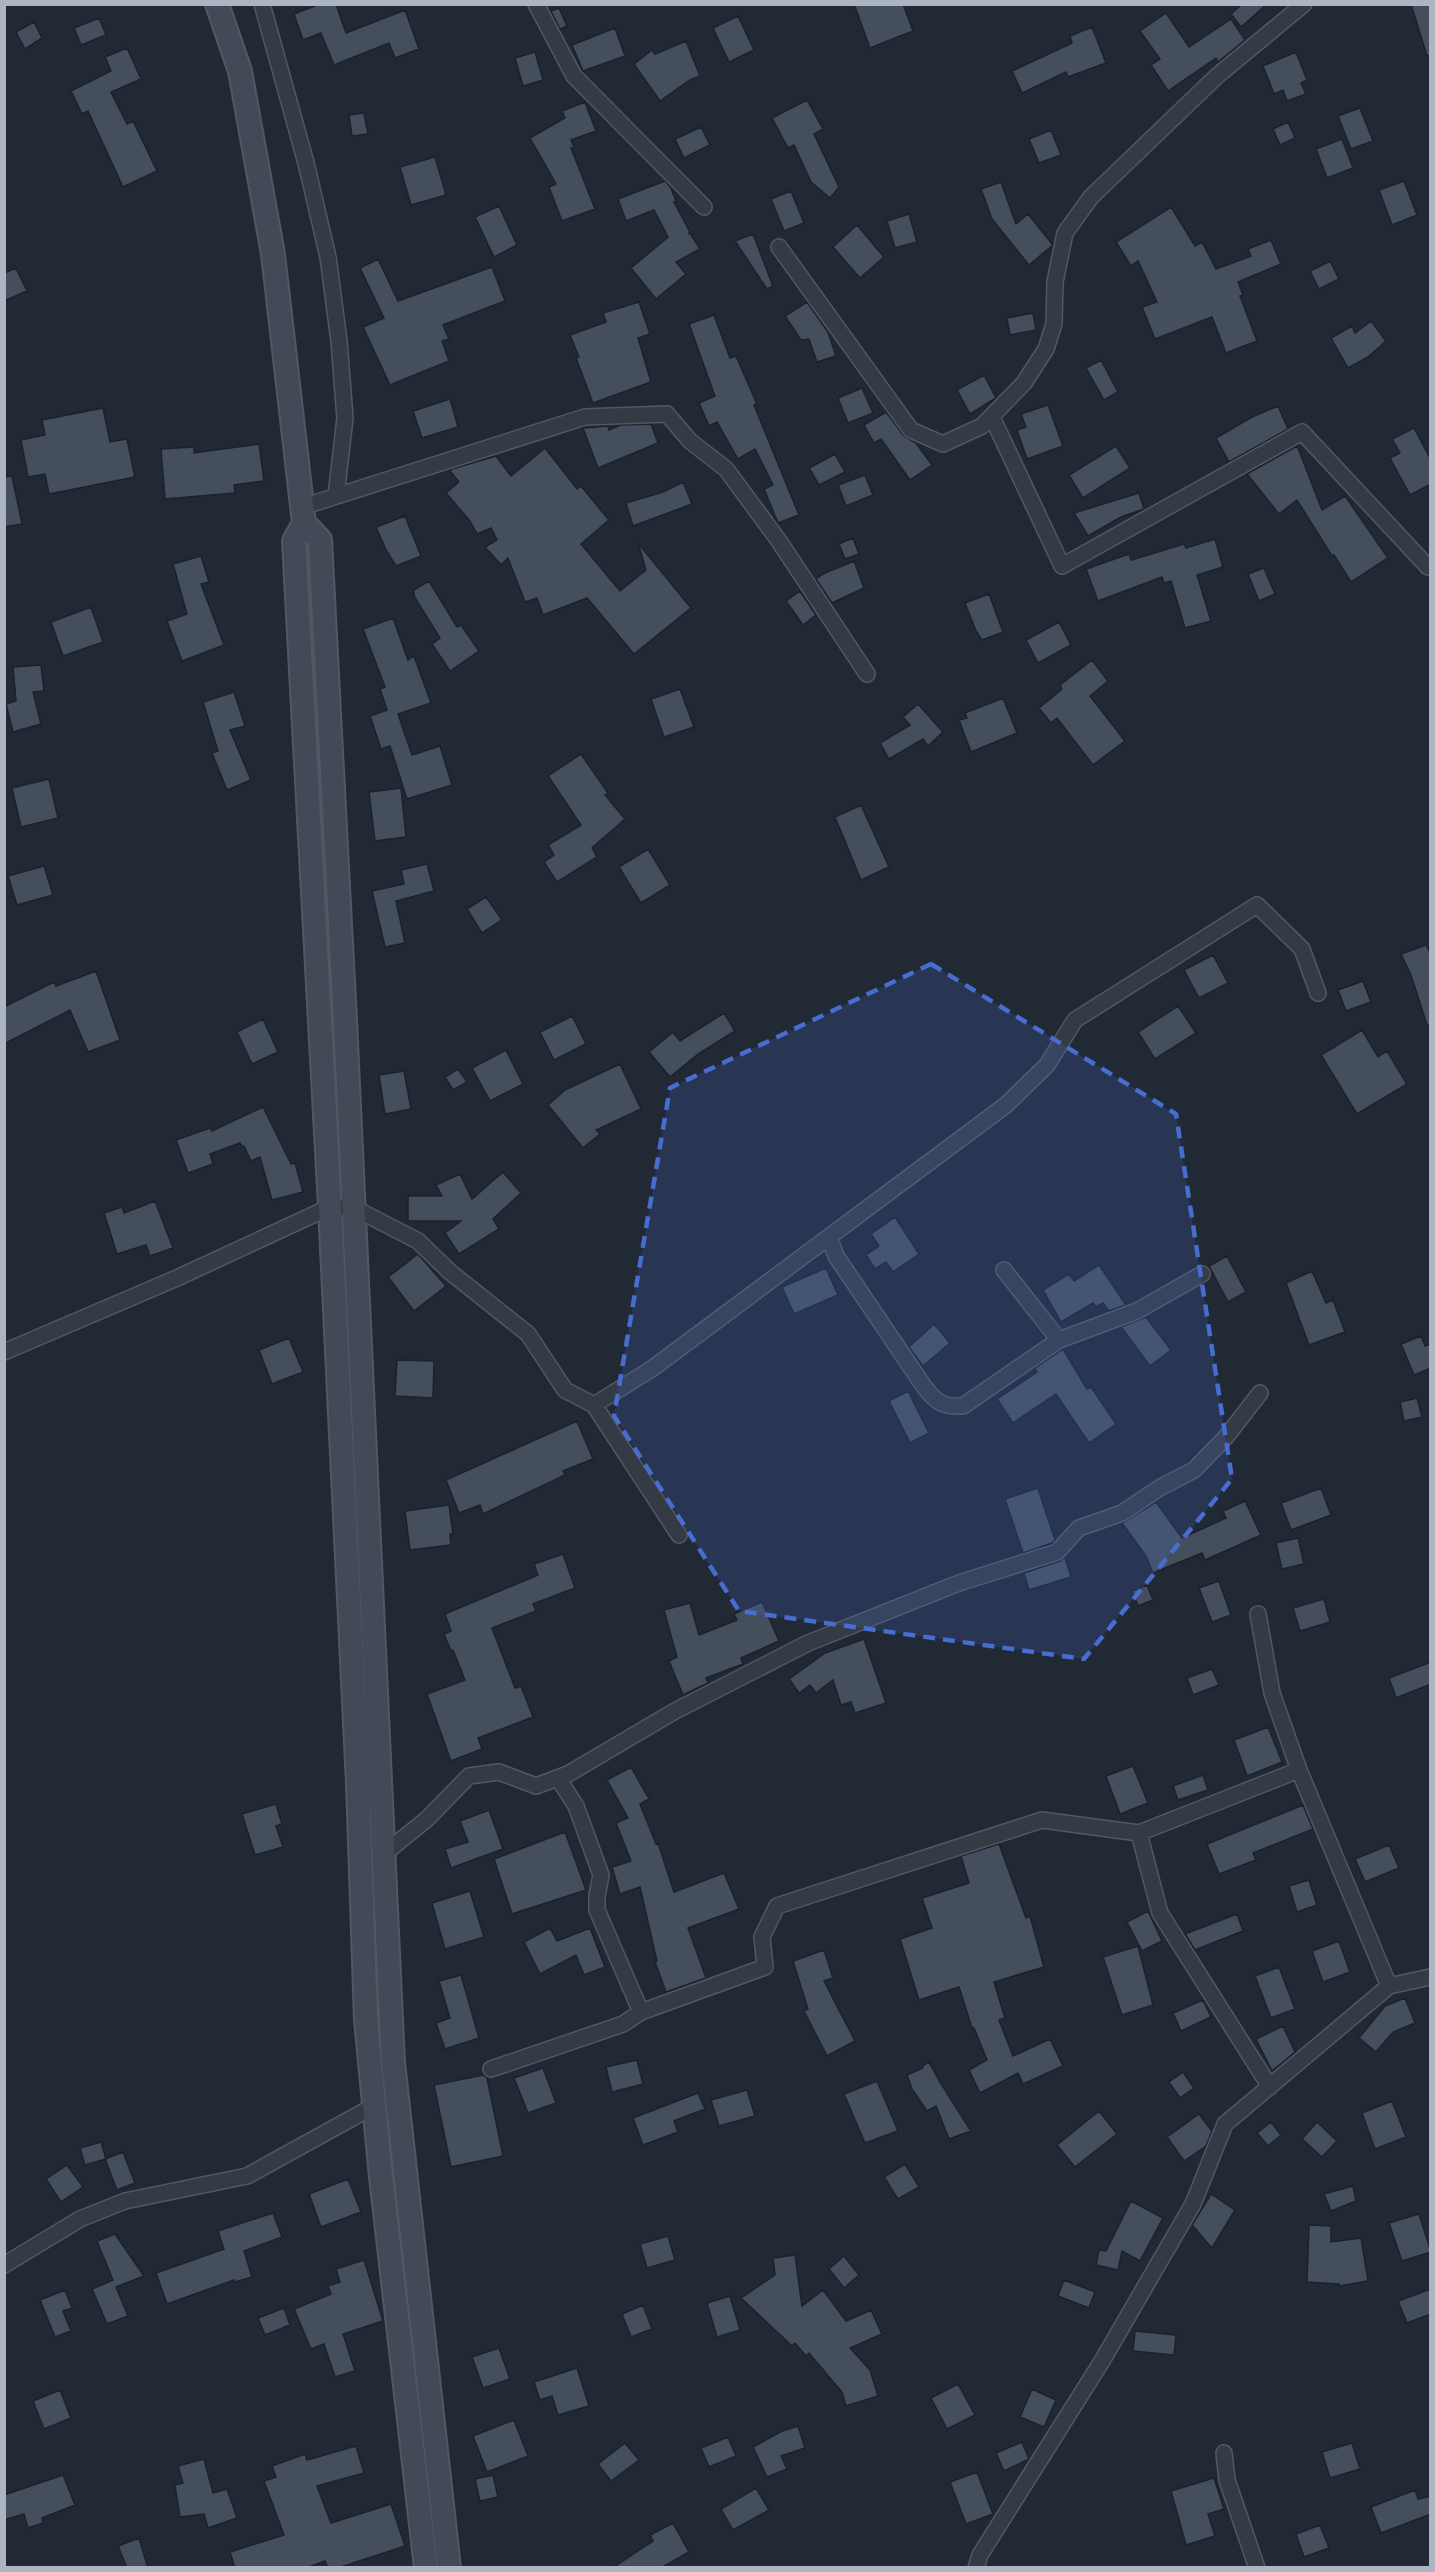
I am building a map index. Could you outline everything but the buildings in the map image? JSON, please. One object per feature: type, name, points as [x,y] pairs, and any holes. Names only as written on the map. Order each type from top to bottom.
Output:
[{"type":"street","points":[[217,4],[240,71],[273,254],[303,515],[294,541],[330,1207],[358,1784],[366,2020],[426,2568]]},
{"type":"street","points":[[262,4],[306,163],[328,257],[339,341],[345,418],[336,496]]},
{"type":"street","points":[[536,4],[574,76],[704,207]]},
{"type":"street","points":[[779,247],[911,430],[943,444],[982,426],[1024,383],[1046,349],[1054,324],[1055,282],[1065,233],[1091,197],[1217,76],[1304,4]]},
{"type":"street","points":[[303,515],[336,496],[585,417],[667,414],[690,441],[726,469],[779,542],[867,674]]},
{"type":"street","points":[[992,417],[1062,566],[1302,432],[1428,567],[1431,565]]},
{"type":"street","points":[[303,515],[320,540],[396,2088],[449,2568]]},
{"type":"street","points":[[594,1405],[653,1368],[1006,1105],[1047,1065],[1076,1020],[1257,905],[1302,949],[1318,993]]},
{"type":"street","points":[[4,1352],[177,1278],[330,1207],[354,1208],[418,1241],[450,1272],[528,1334],[565,1390],[594,1405],[679,1535]]},
{"type":"street","points":[[829,1237],[836,1256],[925,1388],[934,1400],[946,1407],[963,1407],[1059,1340],[1137,1311],[1202,1274]]},
{"type":"street","points":[[1004,1270],[1059,1340]]},
{"type":"street","points":[[385,1853],[427,1819],[469,1776],[499,1772],[536,1786],[558,1778],[675,1711],[808,1643],[959,1583],[1057,1552],[1079,1528],[1122,1513],[1161,1487],[1194,1470],[1226,1437],[1260,1393]]},
{"type":"street","points":[[1258,1614],[1272,1693],[1299,1770],[1389,1986]]},
{"type":"street","points":[[491,2069],[623,2024],[641,2012],[765,1967],[762,1937],[777,1906],[1042,1820],[1138,1833],[1299,1770]]},
{"type":"street","points":[[558,1778],[576,1806],[601,1875],[597,1910],[641,2012]]},
{"type":"street","points":[[1138,1833],[1160,1913],[1270,2087]]},
{"type":"street","points":[[976,2568],[980,2555],[1102,2361],[1193,2204],[1225,2124],[1389,1986],[1431,1977]]},
{"type":"street","points":[[4,2265],[80,2219],[125,2201],[247,2176],[374,2098],[396,2088]]},
{"type":"street","points":[[1224,2453],[1227,2480],[1257,2568]]},
{"type":"highlighted area","points":[[931,964],[1176,1114],[1232,1479],[1084,1659],[739,1611],[614,1416],[670,1088]]}]
